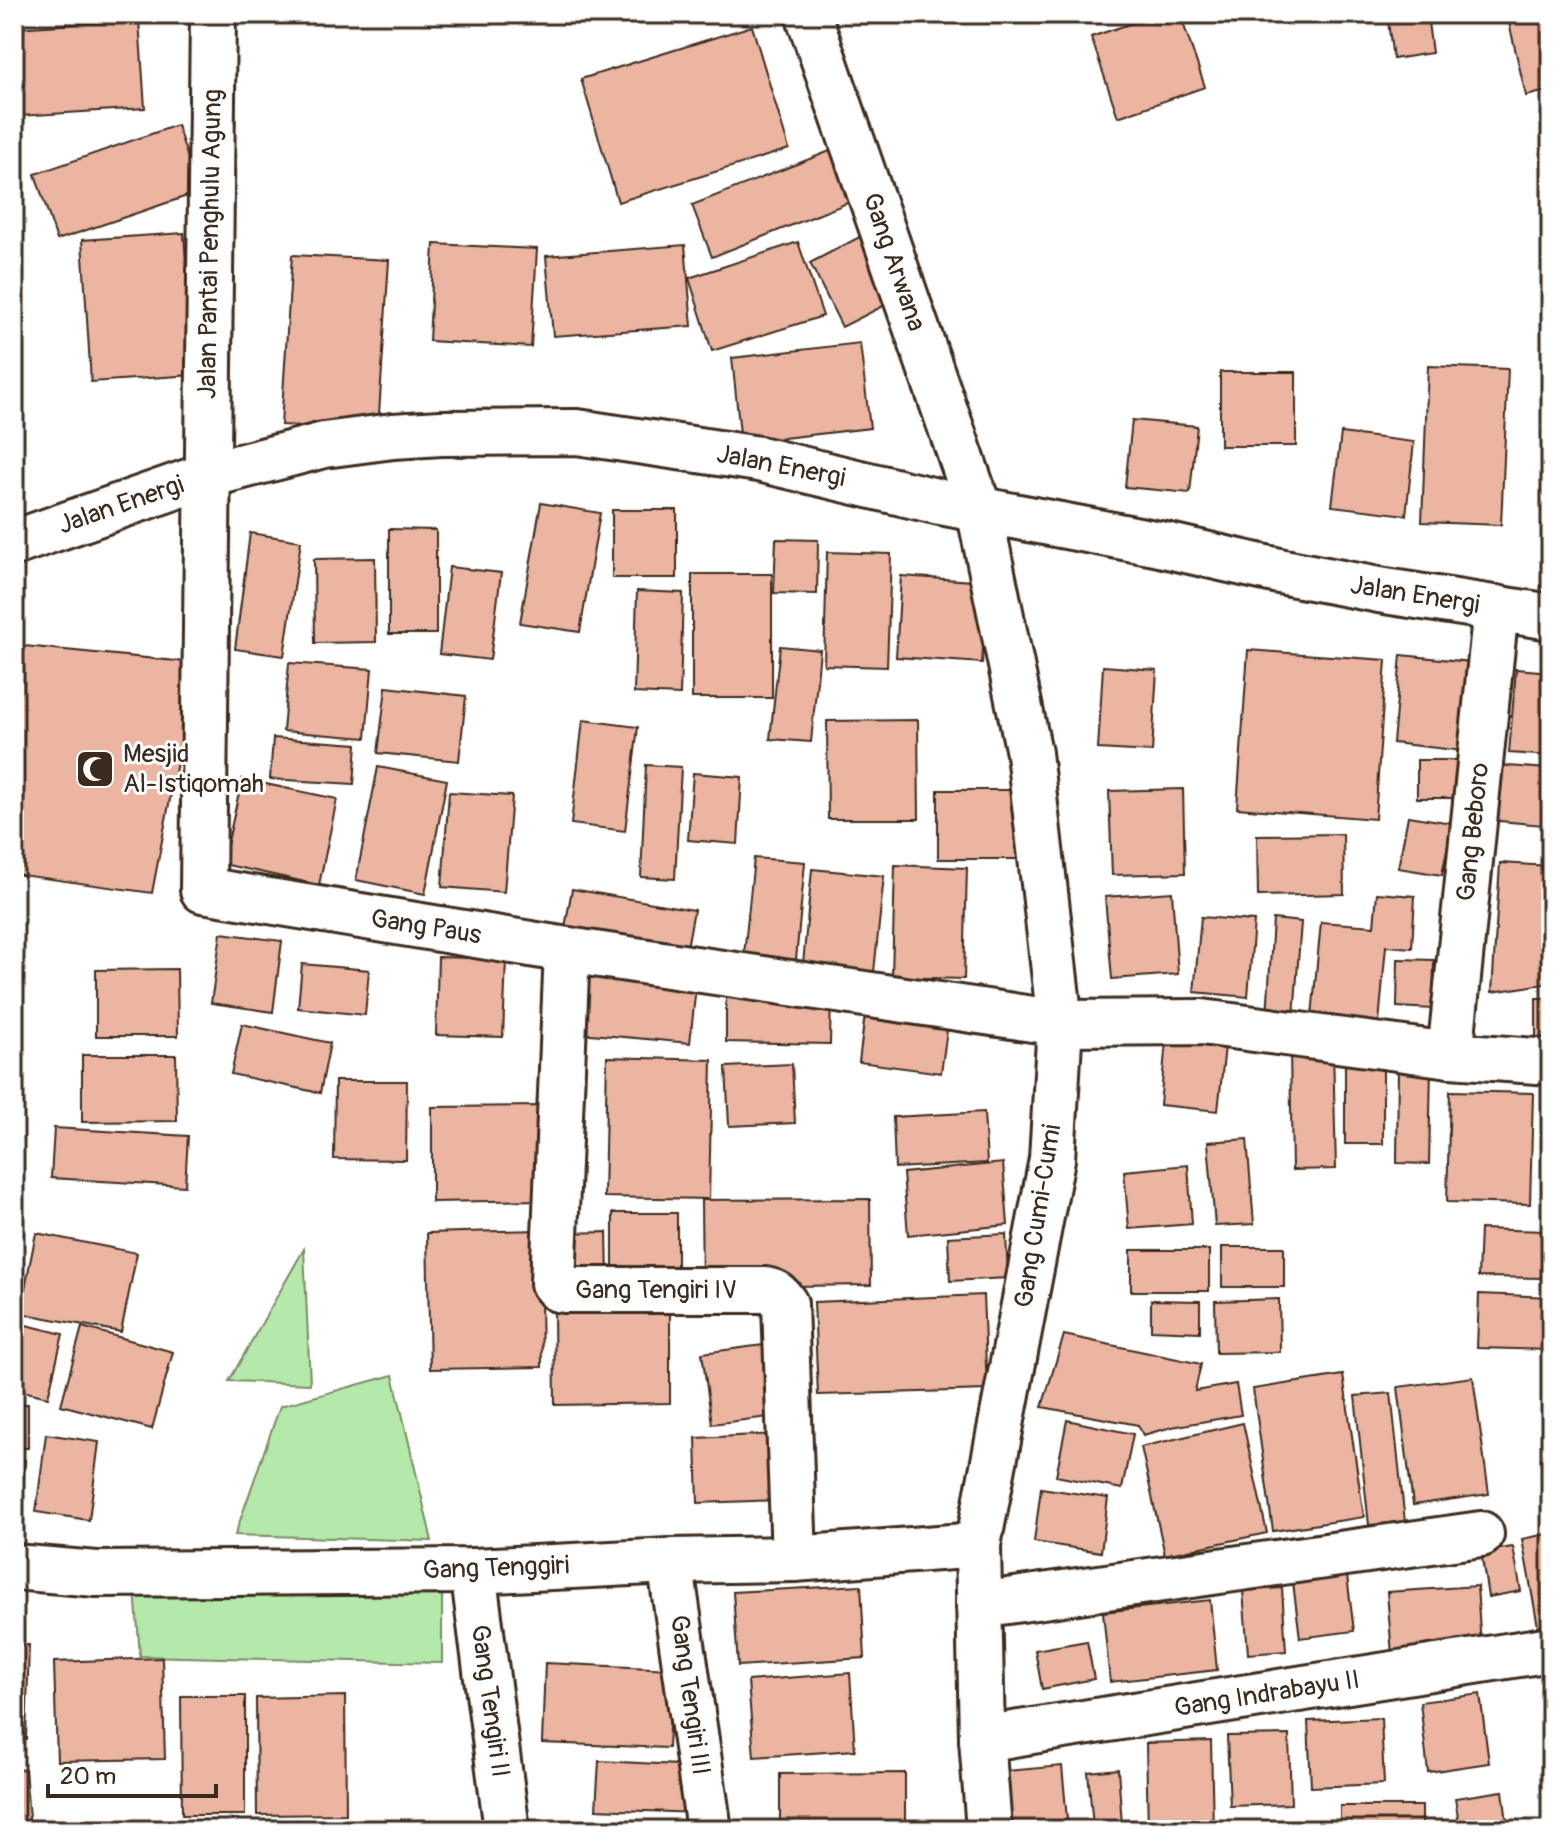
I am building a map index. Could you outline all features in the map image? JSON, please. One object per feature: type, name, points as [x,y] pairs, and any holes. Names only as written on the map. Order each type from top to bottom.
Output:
[{"type":"main road","name":"Jalan Pantai Penghulu Agung","points":[[208,475],[213,14]]},
{"type":"main road","name":"Gang Arwana","points":[[808,14],[979,509]]},
{"type":"main road","name":"Jalan Energi","points":[[14,543],[208,475],[324,445],[393,436],[499,431],[577,432],[759,459],[979,509],[1379,590],[1551,617]]},
{"type":"main road","name":"Gang Paus","points":[[208,475],[203,890],[567,950],[1060,1023],[1202,1022],[1450,1055],[1551,1062]]},
{"type":"main road","name":"Gang Cumi-Cumi","points":[[979,509],[1029,753],[1060,1023],[1052,1159],[978,1545],[982,1739],[989,1830]]},
{"type":"main road","name":"Gang Beboro","points":[[1450,1055],[1496,608]]},
{"type":"main road","name":"Gang Tengiri IV","points":[[567,950],[553,1283],[558,1289],[565,1290],[765,1290],[780,1295],[785,1304],[794,1559]]},
{"type":"main road","points":[[979,1605],[1481,1534]]},
{"type":"main road","name":"Gang Tenggiri","points":[[14,1567],[97,1574],[473,1571],[670,1561],[794,1559],[978,1545]]},
{"type":"main road","name":"Gang Tengiri III","points":[[670,1561],[709,1830]]},
{"type":"main road","name":"Gang Tengiri II","points":[[473,1571],[507,1830]]},
{"type":"main road","name":"Gang Indrabayu II","points":[[982,1739],[1551,1649]]},
{"type":"green space","points":[[304,1249],[310,1384],[229,1381]]},
{"type":"green space","points":[[393,1375],[432,1541],[235,1535],[280,1406]]},
{"type":"green space","points":[[135,1589],[442,1591],[442,1663],[140,1656]]},
{"type":"building","points":[[1159,14],[1180,14],[1205,87],[1118,117],[1091,37]]},
{"type":"building","points":[[1387,14],[1427,14],[1432,53],[1393,59]]},
{"type":"building","points":[[1507,14],[1551,14],[1551,90],[1526,96]]},
{"type":"building","points":[[139,20],[145,108],[19,116],[14,28]]},
{"type":"building","points":[[752,26],[789,149],[618,202],[581,79]]},
{"type":"building","points":[[177,125],[199,192],[57,240],[35,174]]},
{"type":"building","points":[[835,149],[855,200],[712,257],[692,205]]},
{"type":"building","points":[[869,232],[903,296],[842,327],[810,263]]},
{"type":"building","points":[[184,233],[193,375],[91,382],[82,240]]},
{"type":"building","points":[[798,242],[823,316],[712,351],[689,278]]},
{"type":"building","points":[[434,244],[537,249],[531,347],[429,341]]},
{"type":"building","points":[[685,245],[692,326],[553,336],[546,256]]},
{"type":"building","points":[[292,255],[389,260],[378,430],[281,425]]},
{"type":"building","points":[[860,343],[870,428],[741,443],[732,358]]},
{"type":"building","points":[[1428,366],[1508,369],[1501,525],[1422,522]]},
{"type":"building","points":[[1220,372],[1296,372],[1296,446],[1220,446]]},
{"type":"building","points":[[1132,420],[1197,426],[1190,493],[1125,487]]},
{"type":"building","points":[[1341,433],[1414,442],[1406,515],[1332,506]]},
{"type":"building","points":[[541,503],[600,513],[580,632],[520,623]]},
{"type":"building","points":[[612,510],[677,510],[677,578],[612,578]]},
{"type":"building","points":[[389,529],[436,530],[436,634],[389,634]]},
{"type":"building","points":[[250,533],[301,541],[284,656],[235,649]]},
{"type":"building","points":[[776,539],[818,540],[817,594],[774,593]]},
{"type":"building","points":[[827,552],[891,554],[887,667],[824,665]]},
{"type":"building","points":[[375,558],[376,642],[315,643],[314,559]]},
{"type":"building","points":[[449,567],[501,573],[490,660],[439,654]]},
{"type":"building","points":[[692,574],[772,574],[772,698],[692,698]]},
{"type":"building","points":[[901,576],[987,582],[982,663],[896,657]]},
{"type":"building","points":[[637,591],[683,593],[680,695],[634,693]]},
{"type":"building","name":"Mesjid Al-Istiqomah","points":[[14,645],[196,663],[152,893],[14,874]]},
{"type":"building","points":[[780,646],[820,650],[811,742],[770,739]]},
{"type":"building","points":[[1248,650],[1386,660],[1375,819],[1237,808]]},
{"type":"building","points":[[1401,655],[1471,662],[1463,751],[1393,743]]},
{"type":"building","points":[[289,663],[372,669],[366,738],[283,731]]},
{"type":"building","points":[[1103,666],[1157,670],[1152,752],[1098,749]]},
{"type":"building","points":[[1516,669],[1551,672],[1551,756],[1509,753]]},
{"type":"building","points":[[386,687],[466,696],[459,761],[378,753]]},
{"type":"building","points":[[583,720],[638,727],[625,831],[571,824]]},
{"type":"building","points":[[918,720],[919,819],[828,819],[827,721]]},
{"type":"building","points":[[273,738],[357,744],[354,784],[270,779]]},
{"type":"building","points":[[1417,760],[1466,760],[1466,798],[1417,798]]},
{"type":"building","points":[[646,765],[681,767],[675,879],[641,877]]},
{"type":"building","points":[[1495,765],[1548,769],[1543,825],[1489,820]]},
{"type":"building","points":[[378,767],[447,780],[425,894],[356,880]]},
{"type":"building","points":[[693,773],[742,777],[738,844],[688,840]]},
{"type":"building","points":[[242,779],[337,799],[319,885],[223,864]]},
{"type":"building","points":[[1183,789],[1185,873],[1112,875],[1109,791]]},
{"type":"building","points":[[938,790],[1034,790],[1034,859],[938,859]]},
{"type":"building","points":[[449,792],[512,796],[504,892],[442,887]]},
{"type":"building","points":[[1408,816],[1452,823],[1442,875],[1398,868]]},
{"type":"building","points":[[1343,834],[1344,894],[1258,896],[1257,835]]},
{"type":"building","points":[[754,858],[805,862],[796,960],[744,955]]},
{"type":"building","points":[[1500,863],[1551,866],[1551,983],[1492,992]]},
{"type":"building","points":[[895,865],[967,868],[964,979],[892,977]]},
{"type":"building","points":[[812,869],[884,876],[874,972],[803,964]]},
{"type":"building","points":[[572,889],[694,910],[686,953],[564,933]]},
{"type":"building","points":[[1172,892],[1178,974],[1112,979],[1105,897]]},
{"type":"building","points":[[1377,893],[1415,896],[1412,948],[1386,946],[1379,1023],[1312,1016],[1321,922],[1374,926]]},
{"type":"building","points":[[1201,917],[1254,921],[1248,997],[1194,992]]},
{"type":"building","points":[[1273,919],[1301,922],[1294,1017],[1267,1016]]},
{"type":"building","points":[[221,933],[282,941],[273,1012],[211,1003]]},
{"type":"building","points":[[438,957],[506,959],[503,1037],[436,1035]]},
{"type":"building","points":[[1398,959],[1434,960],[1433,1009],[1397,1007]]},
{"type":"building","points":[[302,964],[369,970],[365,1015],[298,1008]]},
{"type":"building","points":[[586,965],[697,976],[690,1043],[580,1033]]},
{"type":"building","points":[[177,969],[178,1036],[96,1036],[96,970]]},
{"type":"building","points":[[726,989],[831,990],[830,1044],[726,1042]]},
{"type":"building","points":[[867,998],[950,1009],[941,1073],[859,1062]]},
{"type":"building","points":[[1536,998],[1551,998],[1551,1047],[1536,1047]]},
{"type":"building","points":[[242,1024],[330,1043],[320,1093],[231,1074]]},
{"type":"building","points":[[1167,1031],[1226,1037],[1218,1111],[1160,1105]]},
{"type":"building","points":[[1333,1048],[1336,1169],[1292,1170],[1290,1049]]},
{"type":"building","points":[[1345,1053],[1383,1053],[1383,1144],[1345,1144]]},
{"type":"building","points":[[82,1055],[176,1055],[177,1121],[82,1122]]},
{"type":"building","points":[[607,1057],[712,1060],[709,1199],[604,1197]]},
{"type":"building","points":[[792,1064],[795,1123],[729,1126],[726,1067]]},
{"type":"building","points":[[1398,1065],[1431,1066],[1429,1164],[1397,1163]]},
{"type":"building","points":[[335,1081],[407,1081],[406,1160],[334,1159]]},
{"type":"building","points":[[1450,1091],[1533,1093],[1530,1204],[1447,1202]]},
{"type":"building","points":[[541,1106],[542,1200],[432,1202],[432,1107]]},
{"type":"building","points":[[984,1112],[987,1163],[895,1168],[893,1117]]},
{"type":"building","points":[[54,1128],[188,1136],[185,1186],[51,1178]]},
{"type":"building","points":[[1247,1139],[1254,1224],[1215,1226],[1208,1142]]},
{"type":"building","points":[[1003,1163],[1008,1225],[908,1235],[903,1173]]},
{"type":"building","points":[[1188,1165],[1192,1224],[1129,1229],[1124,1171]]},
{"type":"building","points":[[870,1199],[871,1285],[702,1287],[701,1200]]},
{"type":"building","points":[[613,1213],[677,1213],[677,1272],[613,1272]]},
{"type":"building","points":[[1480,1229],[1545,1231],[1544,1278],[1478,1277]]},
{"type":"building","points":[[540,1230],[542,1367],[430,1369],[427,1233]]},
{"type":"building","points":[[607,1232],[608,1279],[561,1280],[560,1233]]},
{"type":"building","points":[[36,1233],[137,1253],[121,1332],[20,1313]]},
{"type":"building","points":[[1006,1234],[1008,1278],[950,1281],[948,1237]]},
{"type":"building","points":[[1222,1247],[1284,1247],[1284,1287],[1222,1287]]},
{"type":"building","points":[[1131,1250],[1209,1250],[1209,1291],[1131,1291]]},
{"type":"building","points":[[1479,1294],[1551,1297],[1551,1350],[1477,1348]]},
{"type":"building","points":[[983,1295],[987,1390],[818,1395],[814,1302]]},
{"type":"building","points":[[1279,1299],[1280,1352],[1216,1353],[1215,1301]]},
{"type":"building","points":[[1151,1300],[1200,1301],[1200,1332],[1151,1330]]},
{"type":"building","points":[[670,1309],[670,1403],[555,1405],[554,1311]]},
{"type":"building","points":[[14,1322],[63,1334],[48,1397],[14,1389]]},
{"type":"building","points":[[82,1327],[173,1352],[152,1429],[61,1405]]},
{"type":"building","points":[[1064,1335],[1201,1364],[1195,1391],[1236,1384],[1241,1415],[1143,1435],[1138,1425],[1042,1407]]},
{"type":"building","points":[[778,1343],[786,1415],[712,1424],[702,1353]]},
{"type":"building","points":[[1343,1375],[1364,1517],[1273,1531],[1253,1389]]},
{"type":"building","points":[[1473,1377],[1489,1494],[1413,1505],[1398,1387]]},
{"type":"building","points":[[1391,1393],[1405,1522],[1369,1525],[1355,1396]]},
{"type":"building","points":[[14,1404],[28,1404],[28,1448],[14,1448]]},
{"type":"building","points":[[1067,1420],[1133,1434],[1122,1489],[1056,1476]]},
{"type":"building","points":[[1243,1423],[1267,1533],[1165,1555],[1141,1447]]},
{"type":"building","points":[[46,1434],[99,1442],[89,1520],[36,1512]]},
{"type":"building","points":[[780,1434],[782,1500],[698,1503],[696,1438]]},
{"type":"building","points":[[1551,1458],[1551,1516],[1545,1516],[1541,1459]]},
{"type":"building","points":[[14,1459],[25,1460],[18,1538],[14,1537]]},
{"type":"building","points":[[1041,1488],[1108,1498],[1101,1552],[1034,1542]]},
{"type":"building","points":[[1551,1533],[1551,1641],[1541,1643],[1522,1539]]},
{"type":"building","points":[[1513,1547],[1521,1591],[1488,1597],[1481,1552]]},
{"type":"building","points":[[1346,1568],[1354,1631],[1300,1638],[1292,1575]]},
{"type":"building","points":[[861,1585],[865,1658],[738,1666],[733,1592]]},
{"type":"building","points":[[1477,1586],[1482,1662],[1393,1668],[1387,1592]]},
{"type":"building","points":[[1282,1588],[1286,1651],[1248,1654],[1243,1591]]},
{"type":"building","points":[[1210,1600],[1217,1670],[1110,1682],[1103,1612]]},
{"type":"building","points":[[1087,1641],[1094,1679],[1042,1689],[1035,1650]]},
{"type":"building","points":[[14,1645],[29,1645],[26,1739],[14,1739]]},
{"type":"building","points":[[162,1658],[165,1759],[57,1761],[54,1662]]},
{"type":"building","points":[[545,1663],[672,1669],[668,1748],[542,1743]]},
{"type":"building","points":[[850,1673],[855,1750],[754,1757],[748,1681]]},
{"type":"building","points":[[1480,1694],[1489,1763],[1428,1772],[1420,1702]]},
{"type":"building","points":[[181,1696],[245,1696],[245,1815],[182,1815]]},
{"type":"building","points":[[345,1696],[346,1814],[257,1815],[256,1698]]},
{"type":"building","points":[[1381,1718],[1384,1784],[1311,1787],[1308,1721]]},
{"type":"building","points":[[1289,1735],[1291,1804],[1230,1806],[1227,1736]]},
{"type":"building","points":[[1211,1741],[1213,1830],[1148,1830],[1146,1743]]},
{"type":"building","points":[[599,1761],[698,1766],[696,1813],[596,1809]]},
{"type":"building","points":[[1062,1766],[1068,1830],[1001,1830],[996,1772]]},
{"type":"building","points":[[25,1769],[30,1830],[14,1830],[14,1770]]},
{"type":"building","points":[[1118,1769],[1122,1825],[1093,1827],[1088,1772]]},
{"type":"building","points":[[905,1773],[905,1830],[780,1830],[780,1774]]},
{"type":"building","points":[[1503,1791],[1508,1830],[1460,1830],[1455,1798]]},
{"type":"building","points":[[1340,1806],[1422,1806],[1422,1830],[1340,1830]]},
{"type":"building","points":[[1233,1826],[1279,1826],[1279,1830],[1233,1830]]},
{"type":"place","name":"Mesjid Al-Istiqomah","points":[[95,769]]}]
